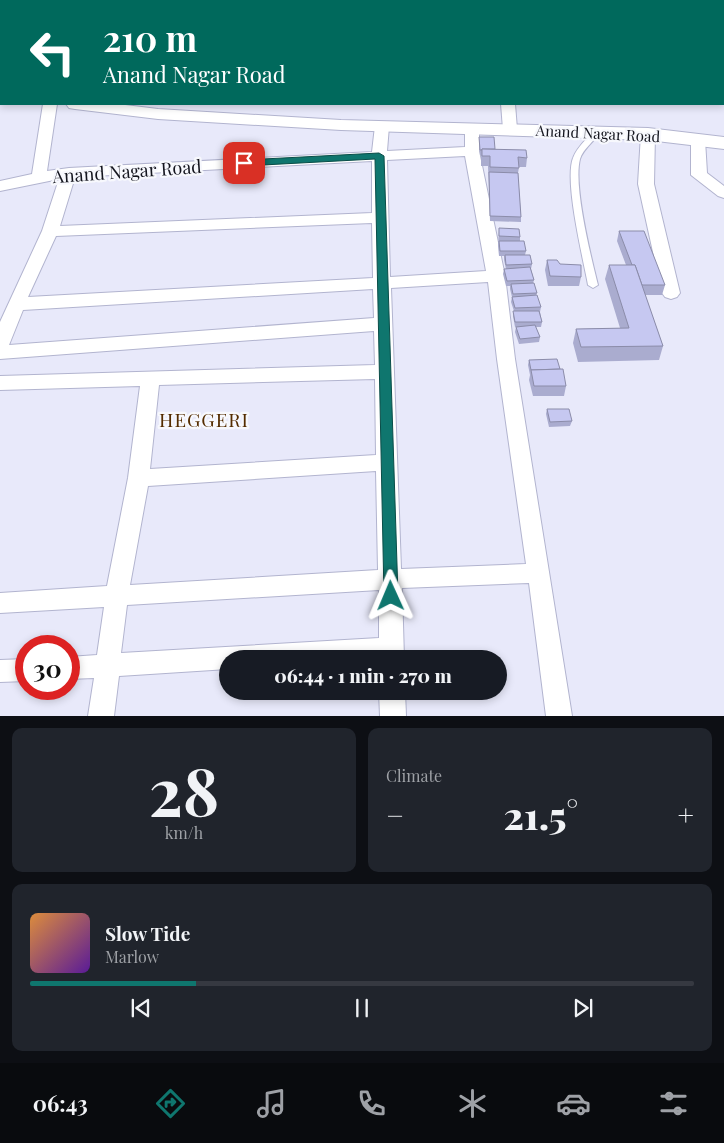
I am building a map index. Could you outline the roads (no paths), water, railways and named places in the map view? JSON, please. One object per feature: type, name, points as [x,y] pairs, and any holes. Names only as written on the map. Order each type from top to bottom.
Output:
[{"type":"street","points":[[39,177],[50,105]]},
{"type":"street","name":"Anand Nagar Road","points":[[83,105],[158,114],[382,126],[648,134],[724,143]]},
{"type":"street","points":[[508,105],[510,129]]},
{"type":"street","points":[[382,126],[379,156],[380,218],[392,650]]},
{"type":"street","points":[[472,129],[472,151],[496,276],[506,359],[559,716]]},
{"type":"street","points":[[648,134],[646,184],[671,293]]},
{"type":"street","points":[[698,140],[699,175],[724,193]]},
{"type":"street","name":"Anand Nagar Road","points":[[0,186],[39,177],[69,174],[472,151]]},
{"type":"street","points":[[0,345],[16,304],[50,231],[69,174]]},
{"type":"street","points":[[50,231],[380,218]]},
{"type":"street","points":[[16,304],[496,276]]},
{"type":"street","points":[[0,352],[383,324]]},
{"type":"street","points":[[0,383],[384,372]]},
{"type":"street","points":[[101,716],[117,594],[139,478],[150,380]]},
{"type":"street","points":[[139,478],[387,462]]},
{"type":"street","points":[[0,603],[117,594],[539,573]]},
{"type":"street","points":[[80,667],[219,661]]},
{"type":"street","points":[[0,672],[15,671]]},
{"type":"street","points":[[392,700],[393,716]]},
{"type":"lane","points":[[592,285],[576,189],[575,172],[576,160],[597,132]]},
{"type":"district","name":"HEGGERI","points":[[204,419]]}]
